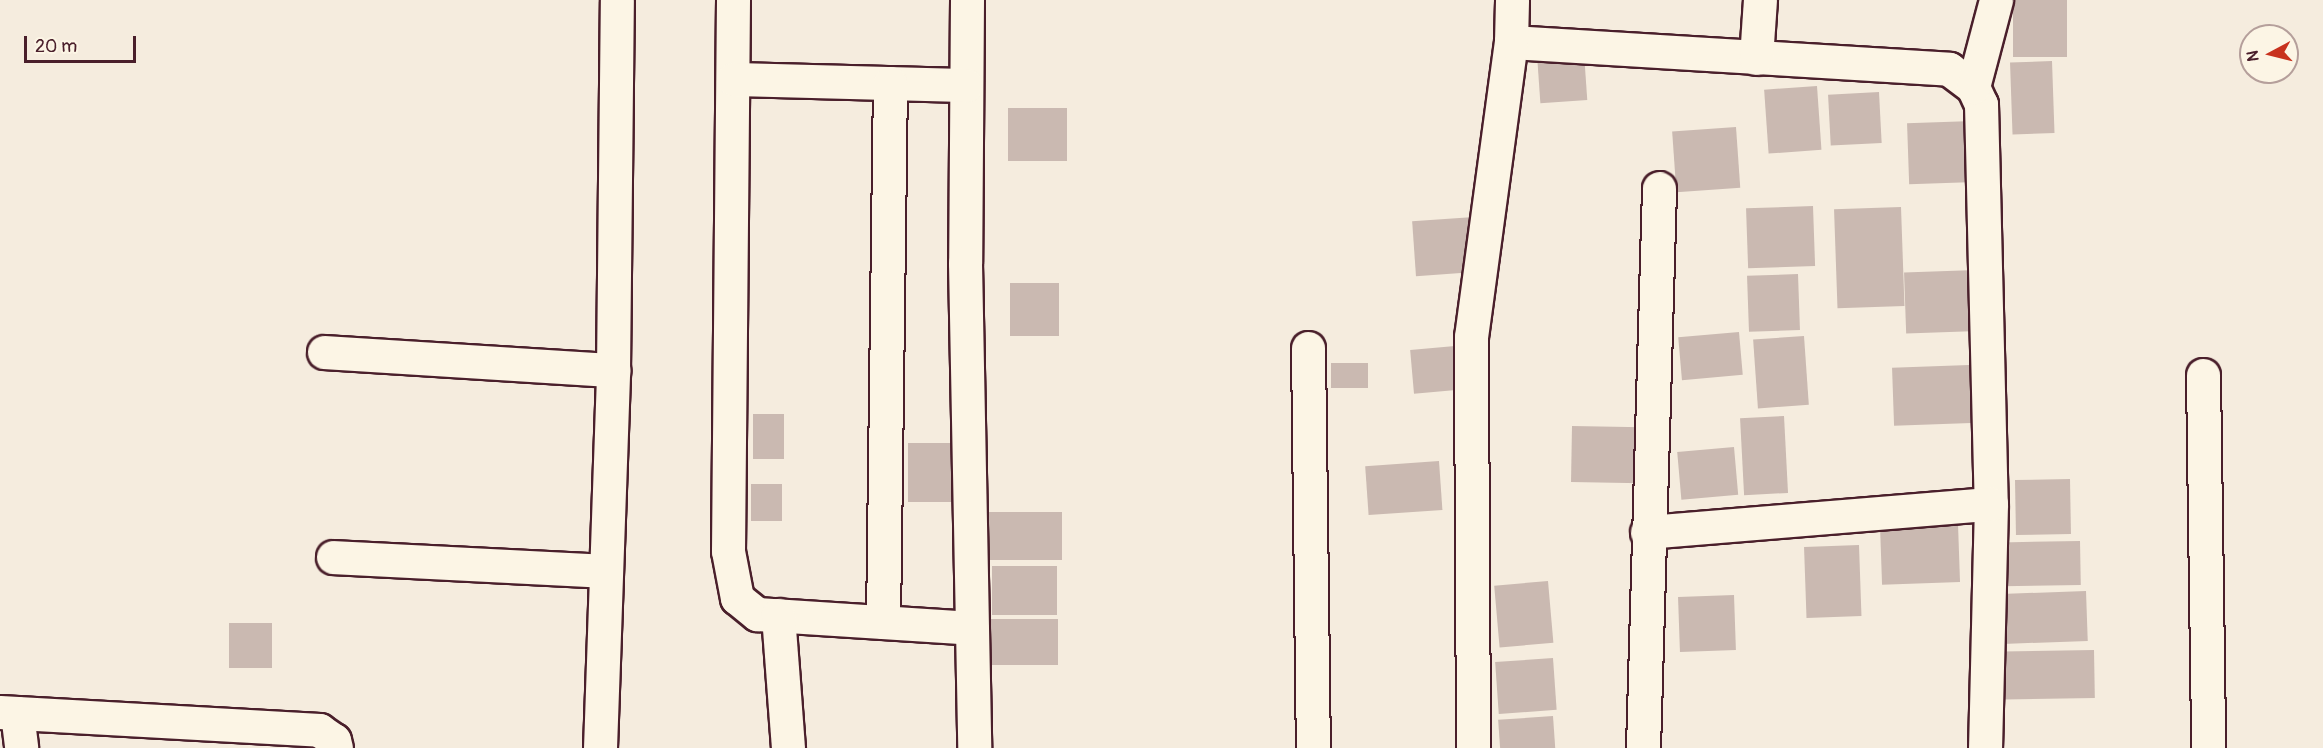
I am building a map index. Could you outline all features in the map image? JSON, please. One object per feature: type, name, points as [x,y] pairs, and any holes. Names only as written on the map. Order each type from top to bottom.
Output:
[{"type":"street","points":[[600,748],[613,370],[617,0]]},
{"type":"street","points":[[733,0],[728,551],[737,598],[757,614],[972,628]]},
{"type":"street","points":[[967,0],[974,748]]},
{"type":"street","points":[[1473,748],[1471,337],[1511,42],[1512,0]]},
{"type":"street","points":[[1756,58],[1760,0]]},
{"type":"street","points":[[1973,87],[1996,0]]},
{"type":"street","points":[[1511,42],[1949,69],[1973,87],[1981,105],[1991,504],[1985,748]]},
{"type":"street","points":[[733,79],[966,85]]},
{"type":"street","points":[[883,622],[890,83]]},
{"type":"street","points":[[1643,748],[1647,532],[1659,188]]},
{"type":"street","points":[[1308,348],[1313,748]]},
{"type":"street","points":[[324,352],[613,370]]},
{"type":"street","points":[[2203,375],[2208,748]]},
{"type":"street","points":[[1647,532],[1991,504]]},
{"type":"street","points":[[333,557],[606,571]]},
{"type":"street","points":[[778,615],[788,748]]},
{"type":"street","points":[[21,748],[9,712],[177,736],[319,730],[334,740],[336,748]]},
{"type":"building","points":[[2013,0],[2067,0],[2067,57],[2013,57]]},
{"type":"building","points":[[1584,53],[1587,100],[1540,103],[1537,56]]},
{"type":"building","points":[[2052,61],[2055,133],[2013,134],[2010,62]]},
{"type":"building","points":[[1817,86],[1821,150],[1769,154],[1764,90]]},
{"type":"building","points":[[1879,92],[1882,143],[1831,146],[1828,95]]},
{"type":"building","points":[[1008,108],[1067,108],[1067,161],[1008,161]]},
{"type":"building","points":[[1973,121],[1975,182],[1909,184],[1907,123]]},
{"type":"building","points":[[1736,127],[1740,188],[1676,192],[1672,131]]},
{"type":"building","points":[[1813,206],[1815,266],[1748,268],[1746,208]]},
{"type":"building","points":[[1901,207],[1904,306],[1837,308],[1834,209]]},
{"type":"building","points":[[1474,217],[1478,272],[1416,276],[1412,221]]},
{"type":"building","points":[[1976,270],[1978,331],[1906,333],[1904,273]]},
{"type":"building","points":[[1798,274],[1800,330],[1749,332],[1747,276]]},
{"type":"building","points":[[1010,283],[1059,283],[1059,336],[1010,336]]},
{"type":"building","points":[[1739,332],[1743,375],[1682,380],[1678,337]]},
{"type":"building","points":[[1804,336],[1809,405],[1758,408],[1753,340]]},
{"type":"building","points":[[1455,346],[1459,390],[1414,394],[1410,350]]},
{"type":"building","points":[[1331,363],[1368,363],[1368,388],[1331,388]]},
{"type":"building","points":[[1969,365],[1971,423],[1894,426],[1892,368]]},
{"type":"building","points":[[753,414],[784,414],[784,459],[753,459]]},
{"type":"building","points":[[1784,416],[1788,493],[1744,495],[1740,418]]},
{"type":"building","points":[[1572,426],[1642,427],[1641,483],[1571,482]]},
{"type":"building","points":[[908,443],[954,443],[954,502],[908,502]]},
{"type":"building","points":[[1734,447],[1738,495],[1681,500],[1677,452]]},
{"type":"building","points":[[1439,461],[1442,510],[1369,515],[1365,466]]},
{"type":"building","points":[[2070,479],[2071,534],[2016,535],[2015,480]]},
{"type":"building","points":[[751,484],[782,484],[782,521],[751,521]]},
{"type":"building","points":[[989,512],[1062,512],[1062,560],[989,560]]},
{"type":"building","points":[[1958,524],[1960,582],[1882,585],[1880,527]]},
{"type":"building","points":[[2080,541],[2081,585],[2002,586],[2001,542]]},
{"type":"building","points":[[1859,545],[1861,616],[1807,618],[1804,547]]},
{"type":"building","points":[[992,566],[1057,566],[1057,615],[992,615]]},
{"type":"building","points":[[1548,581],[1553,643],[1500,647],[1494,586]]},
{"type":"building","points":[[2086,591],[2088,641],[2003,644],[2001,594]]},
{"type":"building","points":[[1734,595],[1736,650],[1680,652],[1678,597]]},
{"type":"building","points":[[983,619],[1058,619],[1058,665],[983,665]]},
{"type":"building","points":[[229,623],[272,623],[272,668],[229,668]]},
{"type":"building","points":[[2094,650],[2095,698],[2004,700],[2003,652]]},
{"type":"building","points":[[1553,658],[1557,710],[1499,714],[1495,662]]},
{"type":"building","points":[[1553,716],[1555,748],[1500,748],[1498,720]]}]
